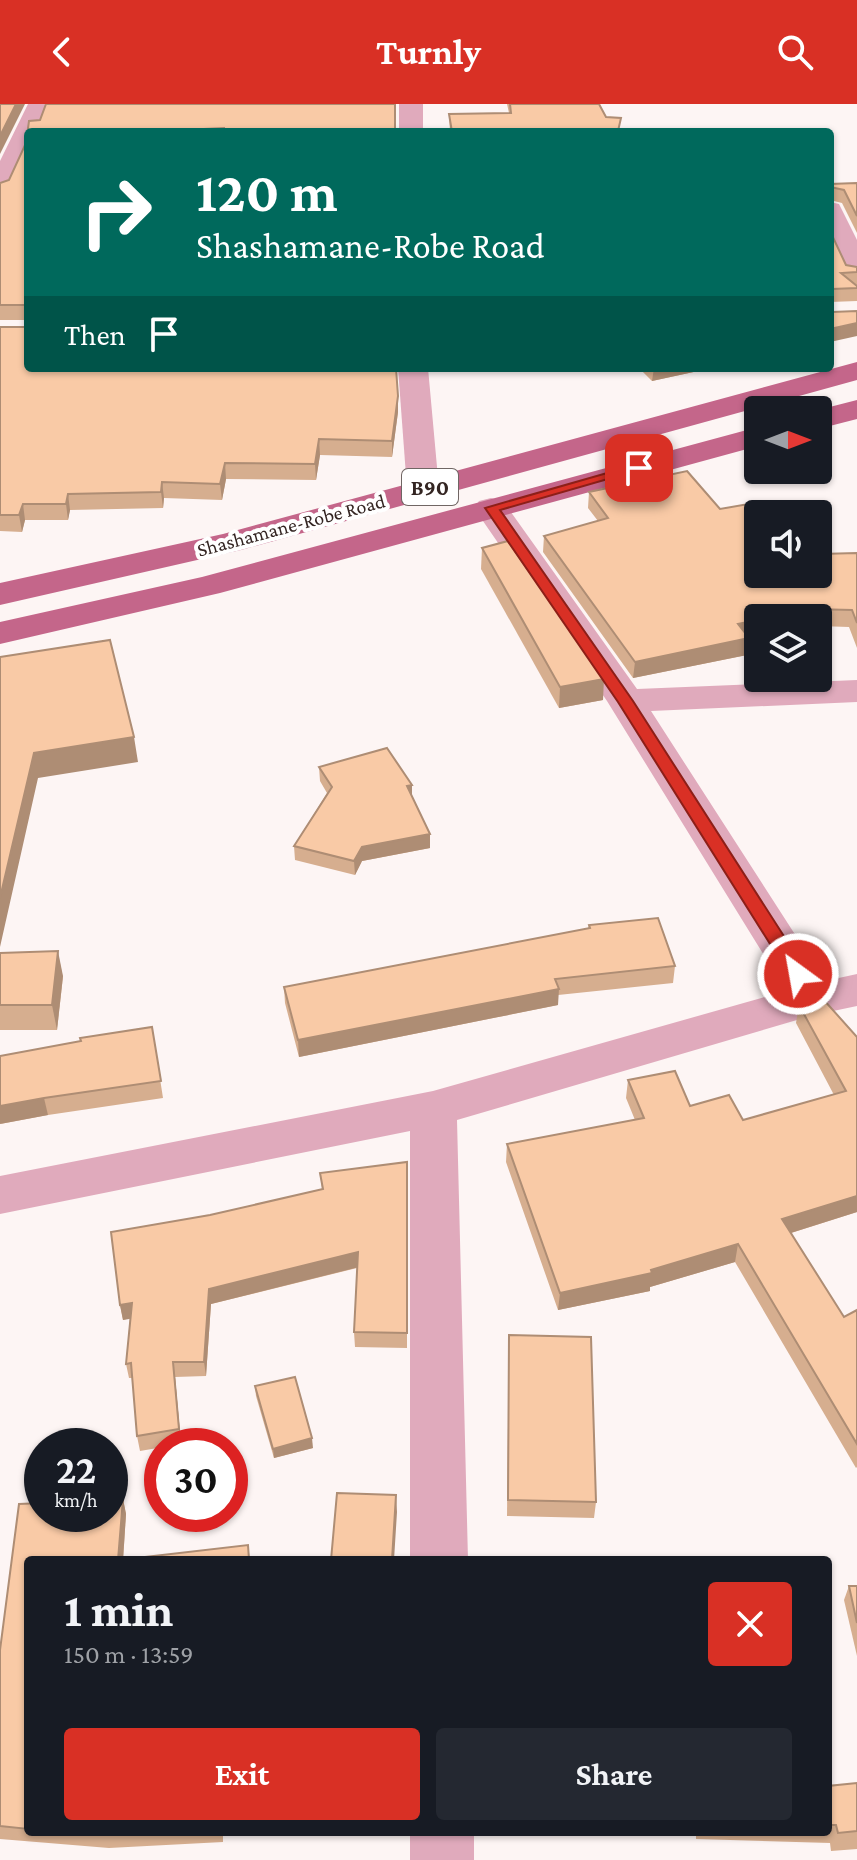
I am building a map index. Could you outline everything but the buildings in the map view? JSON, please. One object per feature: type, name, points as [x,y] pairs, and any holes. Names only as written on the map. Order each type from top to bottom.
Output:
[{"type":"main road","name":"Shashamane-Robe Road","points":[[0,594],[229,543],[857,371]]},
{"type":"main road","points":[[832,416],[857,409]]},
{"type":"main road","name":"Shashamane-Robe Road","points":[[0,633],[208,586],[744,440]]},
{"type":"street","points":[[29,128],[40,104]]},
{"type":"street","points":[[411,104],[411,128]]},
{"type":"street","points":[[0,188],[24,138]]},
{"type":"street","points":[[835,196],[857,271]]},
{"type":"street","points":[[0,199],[24,199]]},
{"type":"street","points":[[413,372],[423,489]]},
{"type":"street","points":[[0,1195],[433,1109],[836,994],[491,508]]},
{"type":"street","points":[[626,701],[857,691]]},
{"type":"street","points":[[433,1109],[439,1556]]},
{"type":"street","points":[[442,1836],[442,1860]]},
{"type":"route","points":[[639,468],[491,508],[626,701],[798,974]]}]
